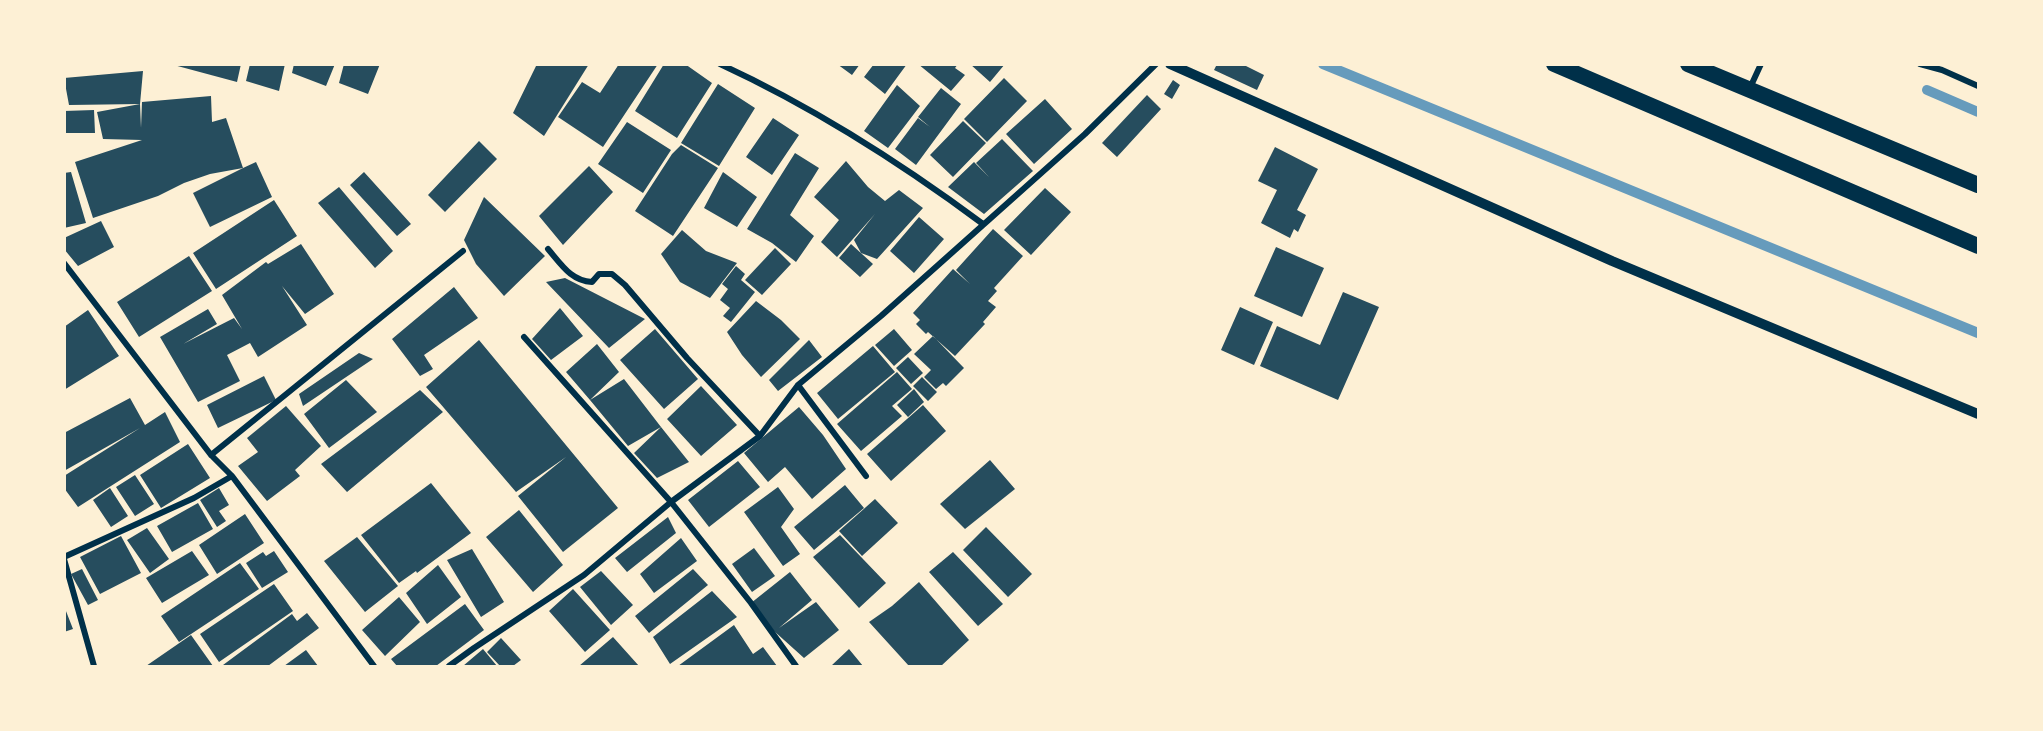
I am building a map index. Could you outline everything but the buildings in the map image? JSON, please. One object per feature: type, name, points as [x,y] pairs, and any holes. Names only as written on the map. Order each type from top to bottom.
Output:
[{"type":"highway","points":[[1554,64],[1978,246]]},
{"type":"highway","points":[[1688,64],[1978,186]]},
{"type":"street","points":[[720,64],[772,88],[925,180],[983,224]]},
{"type":"street","points":[[449,666],[584,575],[671,502],[760,436],[798,385],[881,316],[1085,134],[1156,64]]},
{"type":"street","points":[[1170,64],[1612,261],[1978,414]]},
{"type":"street","points":[[1749,90],[1761,64]]},
{"type":"street","points":[[1920,64],[1942,70],[1978,86]]},
{"type":"street","points":[[548,249],[568,273],[581,282],[592,282],[599,274],[612,274],[625,285],[687,358],[760,436]]},
{"type":"street","points":[[211,455],[463,251]]},
{"type":"street","points":[[64,263],[211,455],[232,476],[375,666]]},
{"type":"street","points":[[524,338],[671,502],[751,603],[796,666]]},
{"type":"street","points":[[798,385],[866,476]]},
{"type":"street","points":[[94,666],[64,558],[194,498],[232,476]]},
{"type":"waterway","points":[[1323,64],[1978,333]]},
{"type":"waterway","points":[[1927,90],[1978,112]]}]
